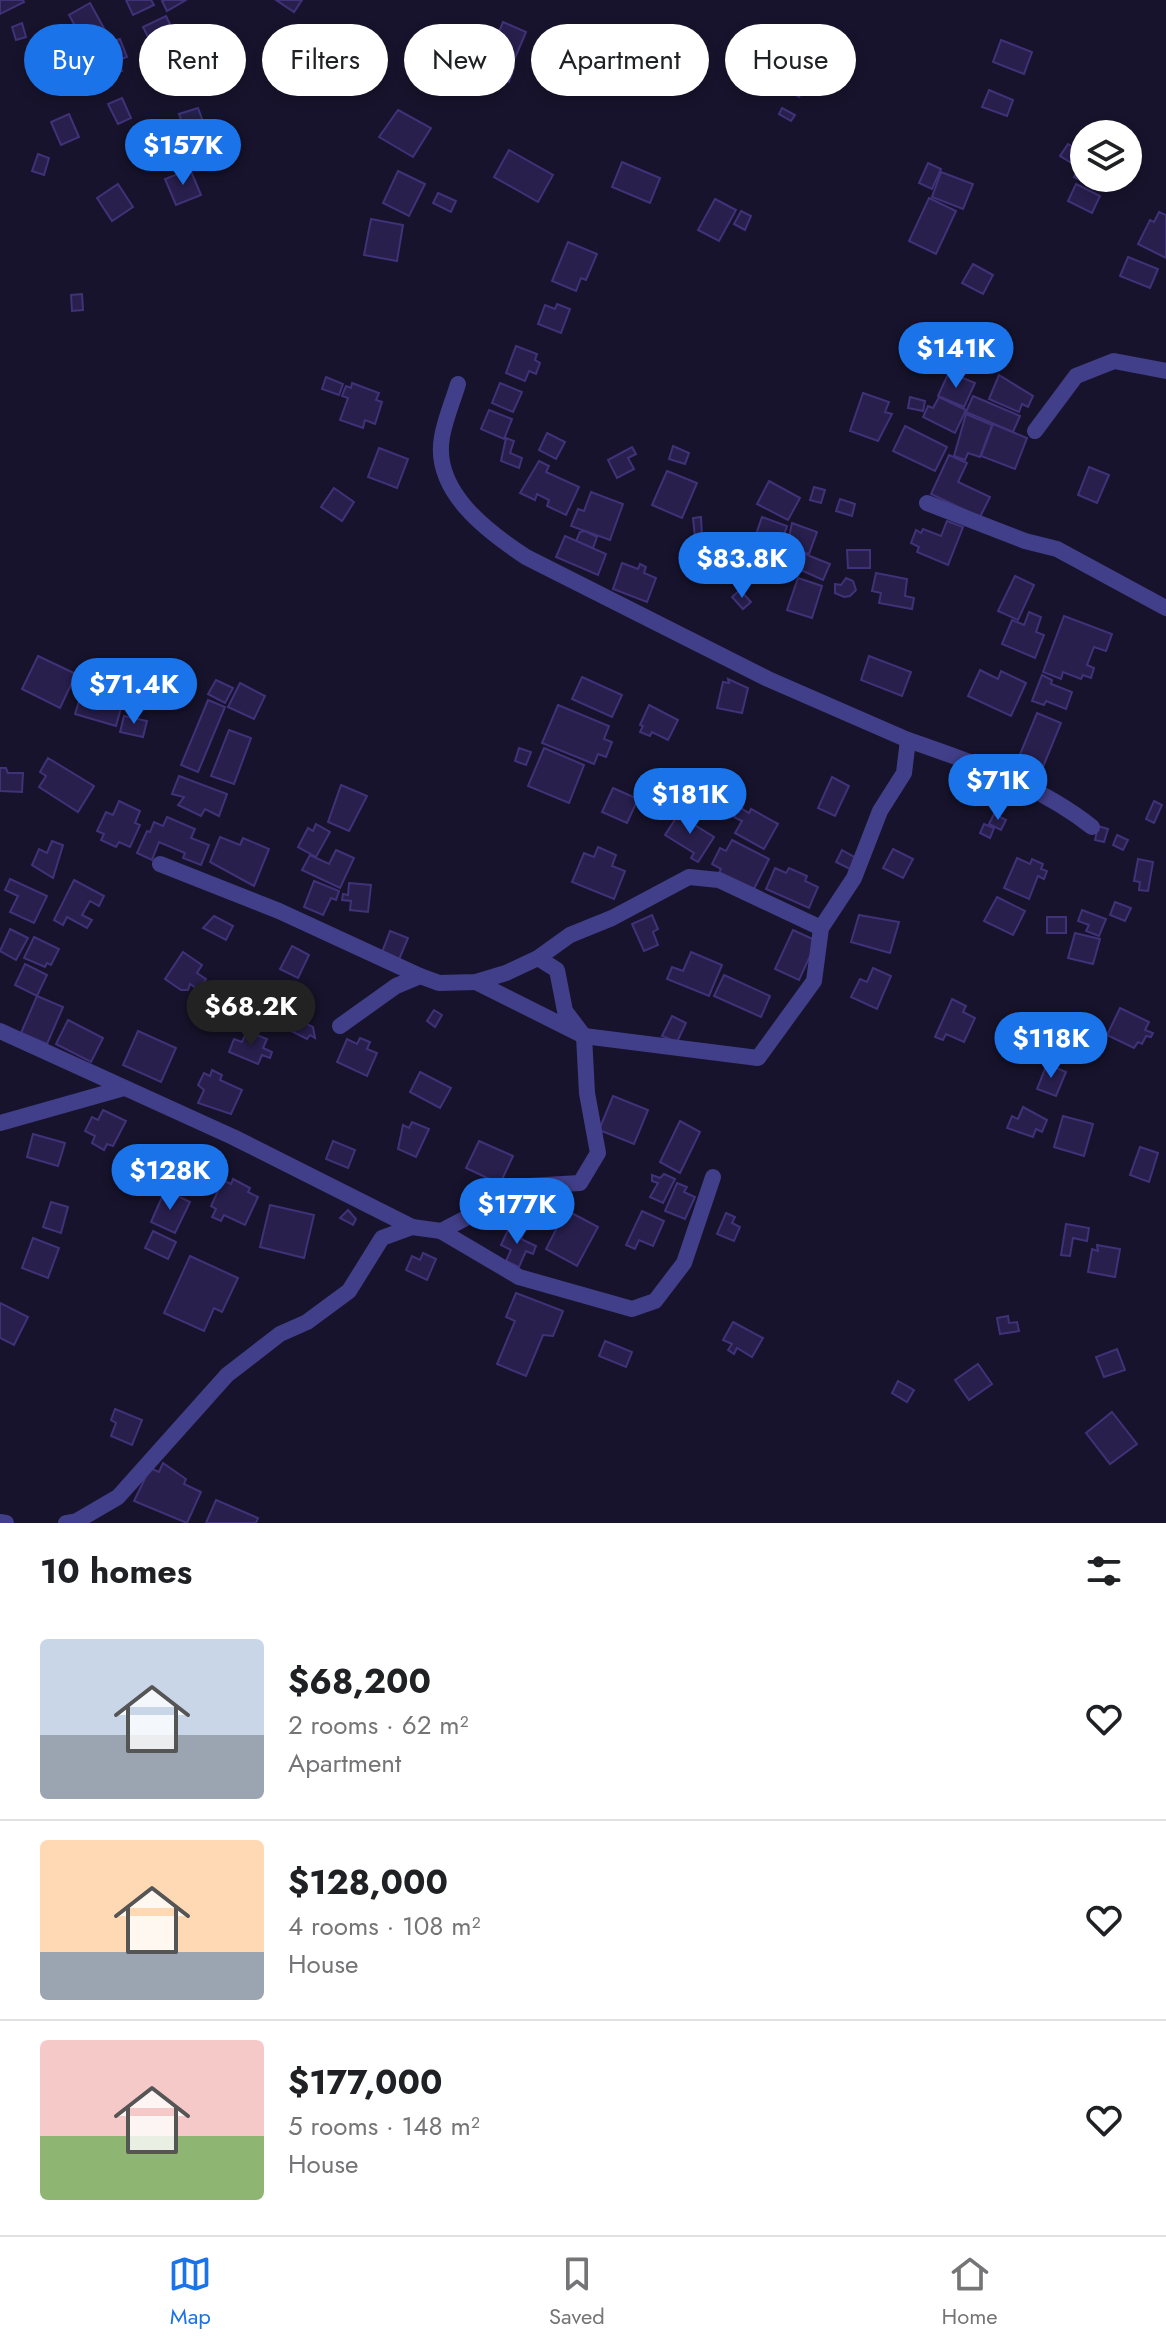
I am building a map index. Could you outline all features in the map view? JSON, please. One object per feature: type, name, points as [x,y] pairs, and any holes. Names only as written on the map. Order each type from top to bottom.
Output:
[{"type":"street","points":[[1035,431],[1076,376],[1114,361],[1166,371]]},
{"type":"street","points":[[458,384],[441,439],[446,478],[465,507],[491,534],[526,557],[768,679],[1059,801],[1092,827]]},
{"type":"street","points":[[927,503],[1025,541],[1057,549],[1166,608]]},
{"type":"street","points":[[476,982],[584,1036],[758,1058],[814,981],[821,928],[854,878],[880,811],[904,773],[908,740]]},
{"type":"street","points":[[160,864],[279,911],[439,983],[476,982],[538,958],[570,935],[612,918],[689,877],[719,880],[821,928]]},
{"type":"street","points":[[441,1231],[528,1186],[580,1183],[598,1153],[587,1093],[584,1036],[565,1011],[557,970],[538,958]]},
{"type":"street","points":[[340,1026],[396,986],[420,976]]},
{"type":"street","points":[[0,1031],[233,1137],[412,1227],[441,1231],[519,1277],[632,1309],[655,1301],[684,1263],[713,1177]]},
{"type":"street","points":[[0,1123],[124,1088]]},
{"type":"street","points":[[66,1523],[77,1521],[118,1497],[227,1375],[280,1334],[307,1322],[349,1291],[382,1238],[412,1227]]},
{"type":"street","points":[[0,1522],[6,1523]]},
{"type":"building","points":[[0,0],[23,0],[24,2],[0,14]]},
{"type":"building","points":[[126,0],[151,0],[154,5],[133,15]]},
{"type":"building","points":[[165,0],[186,0],[167,11],[162,1]]},
{"type":"building","points":[[276,0],[302,0],[294,12]]},
{"type":"building","points":[[90,3],[102,24],[74,24],[69,15]]},
{"type":"building","points":[[166,16],[170,24],[149,24]]},
{"type":"building","points":[[22,23],[24,38],[16,40],[12,27]]},
{"type":"building","points":[[515,27],[526,32],[515,58]]},
{"type":"building","points":[[1001,40],[1032,52],[1024,74],[993,62]]},
{"type":"building","points":[[989,90],[1013,100],[1007,116],[982,107]]},
{"type":"building","points":[[122,98],[131,118],[118,124],[108,104]]},
{"type":"building","points":[[198,108],[208,135],[189,142],[179,114]]},
{"type":"building","points":[[782,108],[795,115],[791,121],[779,114]]},
{"type":"building","points":[[398,110],[431,128],[413,157],[379,137]]},
{"type":"building","points":[[69,114],[79,137],[61,145],[51,122]]},
{"type":"building","points":[[1068,144],[1070,145],[1070,162],[1060,156]]},
{"type":"building","points":[[509,150],[553,175],[538,202],[494,177]]},
{"type":"building","points":[[38,154],[49,158],[44,175],[32,171]]},
{"type":"building","points":[[622,162],[660,178],[650,203],[612,187]]},
{"type":"building","points":[[928,163],[941,169],[932,189],[919,183]]},
{"type":"building","points":[[190,169],[201,195],[176,205],[165,179]]},
{"type":"building","points":[[398,171],[425,184],[409,216],[383,203]]},
{"type":"building","points":[[941,172],[973,184],[963,209],[932,197]]},
{"type":"building","points":[[118,184],[133,207],[112,221],[97,198]]},
{"type":"building","points":[[1072,192],[1092,192],[1100,196],[1092,213],[1068,201]]},
{"type":"building","points":[[438,193],[456,201],[451,212],[433,203]]},
{"type":"building","points":[[929,198],[956,211],[936,254],[909,241]]},
{"type":"building","points":[[715,199],[736,210],[719,241],[698,230]]},
{"type":"building","points":[[741,211],[751,216],[745,230],[734,224]]},
{"type":"building","points":[[1159,212],[1166,215],[1166,258],[1138,244],[1150,220],[1154,222]]},
{"type":"building","points":[[371,219],[403,225],[397,261],[364,255]]},
{"type":"building","points":[[568,242],[597,254],[586,280],[581,278],[576,291],[552,281]]},
{"type":"building","points":[[1128,257],[1158,269],[1150,288],[1120,276]]},
{"type":"building","points":[[973,264],[993,275],[983,294],[962,283]]},
{"type":"building","points":[[82,294],[83,310],[72,311],[71,295]]},
{"type":"building","points":[[557,304],[570,309],[561,333],[538,324],[545,305],[555,309]]},
{"type":"building","points":[[516,346],[537,354],[535,360],[540,363],[536,374],[529,371],[525,381],[506,373]]},
{"type":"building","points":[[949,372],[975,383],[964,407],[938,396]]},
{"type":"building","points":[[999,375],[1033,396],[1028,407],[1022,404],[1019,412],[989,399]]},
{"type":"building","points":[[326,377],[343,384],[339,395],[322,389]]},
{"type":"building","points":[[352,383],[379,393],[376,400],[382,402],[375,424],[365,420],[363,428],[340,420],[348,398],[342,396],[346,386],[351,388]]},
{"type":"building","points":[[500,383],[522,392],[513,412],[492,403]]},
{"type":"building","points":[[863,393],[889,402],[885,412],[892,414],[878,441],[850,431]]},
{"type":"building","points":[[973,396],[1020,416],[1013,432],[966,412]]},
{"type":"building","points":[[910,397],[925,401],[923,411],[908,408]]},
{"type":"building","points":[[939,397],[966,410],[955,433],[923,417],[928,406],[933,408]]},
{"type":"building","points":[[489,410],[512,419],[504,439],[481,429]]},
{"type":"building","points":[[966,414],[992,425],[980,457],[968,453],[965,460],[954,456]]},
{"type":"building","points":[[993,424],[1027,438],[1015,469],[981,456]]},
{"type":"building","points":[[905,426],[947,447],[935,471],[893,451]]},
{"type":"building","points":[[547,433],[565,442],[556,459],[539,450]]},
{"type":"building","points":[[506,438],[514,441],[510,453],[522,458],[519,468],[501,461]]},
{"type":"building","points":[[673,446],[689,453],[685,464],[669,459]]},
{"type":"building","points":[[632,447],[636,454],[628,458],[634,469],[617,478],[608,460]]},
{"type":"building","points":[[379,448],[408,459],[397,488],[368,477]]},
{"type":"building","points":[[949,455],[967,463],[958,482],[990,497],[980,517],[931,494]]},
{"type":"building","points":[[539,461],[549,466],[546,472],[579,487],[566,515],[547,506],[549,500],[537,494],[535,500],[520,493]]},
{"type":"building","points":[[1089,467],[1109,475],[1097,503],[1078,495]]},
{"type":"building","points":[[667,471],[697,483],[682,518],[652,505]]},
{"type":"building","points":[[769,481],[800,498],[788,520],[757,504]]},
{"type":"building","points":[[814,487],[825,490],[821,503],[810,500]]},
{"type":"building","points":[[334,488],[354,502],[342,521],[321,507]]},
{"type":"building","points":[[591,492],[623,504],[610,540],[571,526],[578,509],[584,511]]},
{"type":"building","points":[[840,499],[855,504],[852,516],[836,511]]},
{"type":"building","points":[[701,517],[702,536],[695,537],[693,518]]},
{"type":"building","points":[[762,517],[787,526],[778,552],[753,543]]},
{"type":"building","points":[[947,521],[963,527],[948,565],[917,552],[919,547],[911,543],[916,530],[921,533],[923,529],[941,536]]},
{"type":"building","points":[[792,523],[817,532],[809,554],[787,546]]},
{"type":"building","points":[[580,532],[597,537],[593,548],[576,541]]},
{"type":"building","points":[[565,536],[606,554],[598,575],[556,557]]},
{"type":"building","points":[[847,550],[870,550],[870,568],[848,568]]},
{"type":"building","points":[[800,552],[830,564],[823,580],[794,567]]},
{"type":"building","points":[[622,563],[638,569],[640,564],[646,567],[644,573],[656,578],[647,602],[613,589]]},
{"type":"building","points":[[876,573],[907,579],[905,596],[914,598],[912,609],[879,603],[881,593],[872,591]]},
{"type":"building","points":[[1015,576],[1034,585],[1018,620],[998,611]]},
{"type":"building","points":[[798,578],[822,586],[812,618],[787,610]]},
{"type":"building","points":[[846,578],[853,581],[856,590],[844,597],[835,593],[835,584],[841,585]]},
{"type":"building","points":[[740,590],[751,602],[743,609],[732,597]]},
{"type":"building","points":[[1029,612],[1041,617],[1036,632],[1044,635],[1035,658],[1002,644],[1012,620],[1024,625]]},
{"type":"building","points":[[1064,616],[1112,634],[1106,651],[1094,647],[1087,665],[1094,668],[1091,678],[1083,675],[1081,679],[1063,672],[1061,679],[1043,672]]},
{"type":"building","points":[[38,656],[76,674],[60,708],[22,689]]},
{"type":"building","points":[[869,656],[911,672],[902,696],[861,680]]},
{"type":"building","points":[[980,670],[998,679],[1001,671],[1026,683],[1011,716],[968,696]]},
{"type":"building","points":[[1042,675],[1052,680],[1051,684],[1072,692],[1066,709],[1046,701],[1044,705],[1032,701]]},
{"type":"building","points":[[582,677],[622,695],[612,717],[572,699]]},
{"type":"building","points":[[86,678],[126,690],[116,726],[75,714]]},
{"type":"building","points":[[728,679],[748,688],[742,713],[717,708],[723,682],[729,683]]},
{"type":"building","points":[[216,680],[233,688],[225,703],[208,694]]},
{"type":"building","points":[[240,683],[265,696],[254,719],[228,707]]},
{"type":"building","points":[[208,700],[225,707],[198,772],[181,765]]},
{"type":"building","points":[[558,705],[609,726],[604,739],[612,742],[606,757],[598,754],[594,764],[542,743]]},
{"type":"building","points":[[649,705],[678,720],[668,740],[652,732],[650,736],[640,732]]},
{"type":"building","points":[[1037,713],[1061,723],[1038,779],[1014,769]]},
{"type":"building","points":[[124,716],[147,721],[143,737],[120,732]]},
{"type":"building","points":[[229,730],[251,738],[234,784],[211,776]]},
{"type":"building","points":[[519,748],[531,752],[526,765],[515,761]]},
{"type":"building","points":[[544,748],[584,765],[569,803],[528,786]]},
{"type":"building","points":[[48,758],[94,786],[78,812],[39,787],[46,776],[40,772]]},
{"type":"building","points":[[0,768],[6,768],[8,773],[23,773],[22,792],[0,791]]},
{"type":"building","points":[[179,776],[227,794],[219,816],[205,809],[201,816],[178,805],[184,797],[172,794]]},
{"type":"building","points":[[832,777],[849,786],[835,816],[818,808]]},
{"type":"building","points":[[341,785],[367,796],[349,831],[328,822]]},
{"type":"building","points":[[613,788],[638,799],[627,823],[602,812]]},
{"type":"building","points":[[119,801],[140,811],[135,823],[140,825],[130,847],[119,842],[116,847],[101,840],[104,834],[97,831],[106,812],[113,815]]},
{"type":"building","points":[[1154,801],[1162,805],[1154,823],[1146,819]]},
{"type":"building","points":[[739,807],[749,813],[751,809],[778,824],[764,849],[735,833],[742,821],[734,817]]},
{"type":"building","points":[[685,813],[693,818],[690,822],[714,837],[698,862],[691,858],[694,853],[665,835],[678,815],[683,818]]},
{"type":"building","points":[[994,814],[1006,820],[1001,830],[989,824]]},
{"type":"building","points":[[167,817],[195,829],[191,838],[209,845],[201,865],[183,858],[185,853],[159,842],[152,860],[137,853],[154,822],[163,826]]},
{"type":"building","points":[[316,824],[330,832],[316,857],[298,847],[308,828],[313,831]]},
{"type":"building","points":[[984,824],[994,828],[990,838],[980,833]]},
{"type":"building","points":[[1098,826],[1108,829],[1104,842],[1095,840]]},
{"type":"building","points":[[1117,835],[1128,840],[1123,850],[1113,845]]},
{"type":"building","points":[[220,837],[240,845],[243,838],[269,849],[254,886],[210,862]]},
{"type":"building","points":[[732,840],[769,859],[753,891],[719,873],[721,869],[712,864],[720,848],[726,851]]},
{"type":"building","points":[[52,841],[63,845],[53,878],[32,865],[39,849],[47,853]]},
{"type":"building","points":[[598,847],[616,855],[612,866],[625,871],[614,899],[572,882],[584,853],[594,857]]},
{"type":"building","points":[[893,849],[913,859],[903,878],[883,868]]},
{"type":"building","points":[[336,850],[354,858],[340,888],[302,870],[310,855],[329,864]]},
{"type":"building","points":[[842,850],[856,858],[850,869],[836,862]]},
{"type":"building","points":[[1017,858],[1030,864],[1032,859],[1043,864],[1041,869],[1047,871],[1044,879],[1038,876],[1029,899],[1004,888]]},
{"type":"building","points":[[1138,859],[1153,862],[1148,891],[1139,890],[1140,882],[1134,881]]},
{"type":"building","points":[[775,868],[786,873],[789,868],[807,876],[805,881],[818,887],[809,908],[766,889]]},
{"type":"building","points":[[10,879],[47,896],[34,923],[10,912],[18,896],[5,890]]},
{"type":"building","points":[[74,880],[104,896],[99,906],[90,901],[82,915],[92,920],[87,928],[67,917],[63,925],[54,920]]},
{"type":"building","points":[[314,881],[339,891],[336,900],[331,898],[323,915],[304,907]]},
{"type":"building","points":[[349,883],[371,885],[368,912],[350,910],[351,901],[342,900],[343,894],[348,895]]},
{"type":"building","points":[[997,897],[1025,911],[1013,935],[984,921]]},
{"type":"building","points":[[1115,902],[1131,908],[1125,921],[1110,915]]},
{"type":"building","points":[[1082,910],[1106,919],[1099,936],[1086,931],[1089,925],[1078,921]]},
{"type":"building","points":[[652,915],[658,929],[653,932],[658,945],[644,951],[632,924]]},
{"type":"building","points":[[859,915],[899,922],[890,953],[851,942]]},
{"type":"building","points":[[214,916],[233,926],[226,940],[203,928]]},
{"type":"building","points":[[1047,917],[1066,917],[1066,933],[1047,933]]},
{"type":"building","points":[[10,929],[28,938],[16,960],[0,951]]},
{"type":"building","points":[[793,930],[817,941],[799,980],[775,969]]},
{"type":"building","points":[[390,931],[408,938],[398,962],[381,955]]},
{"type":"building","points":[[1075,933],[1100,939],[1093,964],[1068,958]]},
{"type":"building","points":[[34,937],[59,949],[51,965],[47,963],[45,967],[24,958]]},
{"type":"building","points":[[292,946],[309,955],[298,978],[280,969]]},
{"type":"building","points":[[183,952],[202,965],[197,973],[206,979],[199,990],[190,984],[188,990],[181,990],[165,979]]},
{"type":"building","points":[[691,952],[722,965],[709,996],[667,979],[672,967],[683,971]]},
{"type":"building","points":[[25,964],[47,975],[37,996],[15,985]]},
{"type":"building","points":[[873,968],[891,976],[877,1009],[851,997],[860,979],[867,982]]},
{"type":"building","points":[[724,975],[770,996],[761,1017],[714,996]]},
{"type":"building","points":[[37,996],[63,1007],[47,1044],[21,1033]]},
{"type":"building","points":[[242,996],[256,1002],[248,1022],[234,1017]]},
{"type":"building","points":[[952,999],[966,1006],[963,1012],[975,1018],[964,1042],[946,1034],[943,1040],[935,1037]]},
{"type":"building","points":[[1120,1008],[1149,1022],[1145,1030],[1153,1033],[1151,1037],[1146,1036],[1142,1044],[1138,1042],[1134,1048],[1107,1035]]},
{"type":"building","points":[[434,1010],[442,1015],[435,1027],[427,1021]]},
{"type":"building","points":[[672,1016],[686,1023],[677,1042],[662,1036]]},
{"type":"building","points":[[296,1019],[313,1027],[315,1038],[310,1035],[307,1039],[287,1029]]},
{"type":"building","points":[[68,1020],[103,1038],[91,1062],[56,1044]]},
{"type":"building","points":[[138,1031],[176,1048],[161,1082],[123,1065]]},
{"type":"building","points":[[247,1031],[267,1039],[263,1048],[272,1052],[270,1058],[262,1055],[258,1064],[229,1052],[234,1039],[242,1042]]},
{"type":"building","points":[[360,1038],[370,1042],[367,1049],[377,1053],[367,1076],[337,1062],[347,1039],[357,1044]]},
{"type":"building","points":[[1047,1064],[1066,1072],[1056,1096],[1037,1089]]},
{"type":"building","points":[[212,1070],[222,1075],[220,1080],[242,1090],[231,1114],[198,1103],[204,1090],[198,1085],[204,1073],[210,1076]]},
{"type":"building","points":[[420,1072],[451,1088],[440,1108],[410,1092]]},
{"type":"building","points":[[613,1096],[648,1110],[634,1144],[599,1130]]},
{"type":"building","points":[[1023,1107],[1047,1120],[1042,1132],[1036,1129],[1033,1137],[1007,1128],[1012,1116],[1018,1119]]},
{"type":"building","points":[[103,1110],[126,1121],[113,1146],[107,1144],[104,1150],[92,1143],[95,1136],[85,1131],[92,1117],[98,1120]]},
{"type":"building","points":[[1063,1116],[1093,1124],[1084,1156],[1054,1147]]},
{"type":"building","points":[[680,1121],[700,1132],[680,1173],[660,1162]]},
{"type":"building","points":[[412,1122],[429,1129],[416,1157],[398,1149],[403,1125],[409,1128]]},
{"type":"building","points":[[33,1134],[65,1143],[58,1166],[27,1157]]},
{"type":"building","points":[[333,1141],[355,1150],[348,1168],[326,1159]]},
{"type":"building","points":[[479,1141],[513,1156],[500,1184],[466,1168]]},
{"type":"building","points":[[1140,1147],[1158,1153],[1149,1182],[1130,1175]]},
{"type":"building","points":[[664,1174],[675,1179],[663,1203],[650,1197],[658,1183],[652,1181],[652,1175],[660,1178]]},
{"type":"building","points":[[233,1179],[250,1188],[248,1192],[258,1197],[245,1225],[224,1215],[221,1221],[212,1217],[216,1209],[211,1206],[223,1180],[231,1184]]},
{"type":"building","points":[[677,1183],[687,1187],[684,1192],[695,1197],[685,1219],[665,1211]]},
{"type":"building","points":[[165,1190],[190,1202],[175,1233],[151,1222]]},
{"type":"building","points":[[51,1202],[68,1207],[61,1233],[43,1227]]},
{"type":"building","points":[[270,1205],[314,1215],[304,1258],[260,1247]]},
{"type":"building","points":[[348,1210],[356,1219],[353,1225],[340,1218]]},
{"type":"building","points":[[566,1210],[598,1227],[577,1266],[546,1249]]},
{"type":"building","points":[[642,1211],[664,1221],[653,1246],[639,1240],[635,1249],[626,1245]]},
{"type":"building","points":[[726,1213],[735,1217],[732,1223],[740,1227],[734,1241],[717,1234]]},
{"type":"building","points":[[1066,1224],[1089,1228],[1087,1241],[1073,1238],[1070,1256],[1061,1255]]},
{"type":"building","points":[[515,1225],[525,1230],[521,1239],[536,1246],[533,1254],[526,1251],[519,1267],[506,1261],[511,1250],[501,1245],[508,1230],[512,1232]]},
{"type":"building","points":[[153,1231],[176,1242],[168,1259],[145,1248]]},
{"type":"building","points":[[33,1238],[59,1248],[48,1278],[22,1268]]},
{"type":"building","points":[[1097,1245],[1120,1249],[1115,1277],[1088,1272],[1092,1249],[1098,1251]]},
{"type":"building","points":[[423,1253],[436,1259],[427,1280],[406,1270],[412,1256],[420,1260]]},
{"type":"building","points":[[190,1256],[238,1278],[222,1312],[214,1308],[204,1331],[164,1313]]},
{"type":"building","points":[[516,1293],[563,1311],[553,1336],[543,1335],[526,1376],[497,1364],[515,1321],[506,1317]]},
{"type":"building","points":[[0,1303],[28,1317],[14,1345],[0,1338]]},
{"type":"building","points":[[1008,1316],[1009,1323],[1017,1322],[1019,1331],[1000,1334],[997,1318]]},
{"type":"building","points":[[733,1322],[763,1338],[752,1357],[737,1348],[734,1354],[728,1350],[732,1344],[723,1340]]},
{"type":"building","points":[[605,1341],[632,1352],[626,1367],[599,1356]]},
{"type":"building","points":[[1117,1349],[1125,1370],[1104,1377],[1096,1357]]},
{"type":"building","points":[[978,1364],[992,1384],[969,1400],[955,1380]]},
{"type":"building","points":[[898,1381],[914,1390],[907,1402],[892,1393]]},
{"type":"building","points":[[115,1409],[142,1420],[132,1445],[111,1436],[116,1423],[111,1420]]},
{"type":"building","points":[[1112,1412],[1137,1444],[1110,1464],[1086,1433]]},
{"type":"building","points":[[163,1463],[186,1479],[184,1484],[201,1492],[187,1523],[134,1501],[150,1468],[159,1472]]},
{"type":"building","points":[[216,1500],[258,1518],[256,1523],[206,1523]]}]
